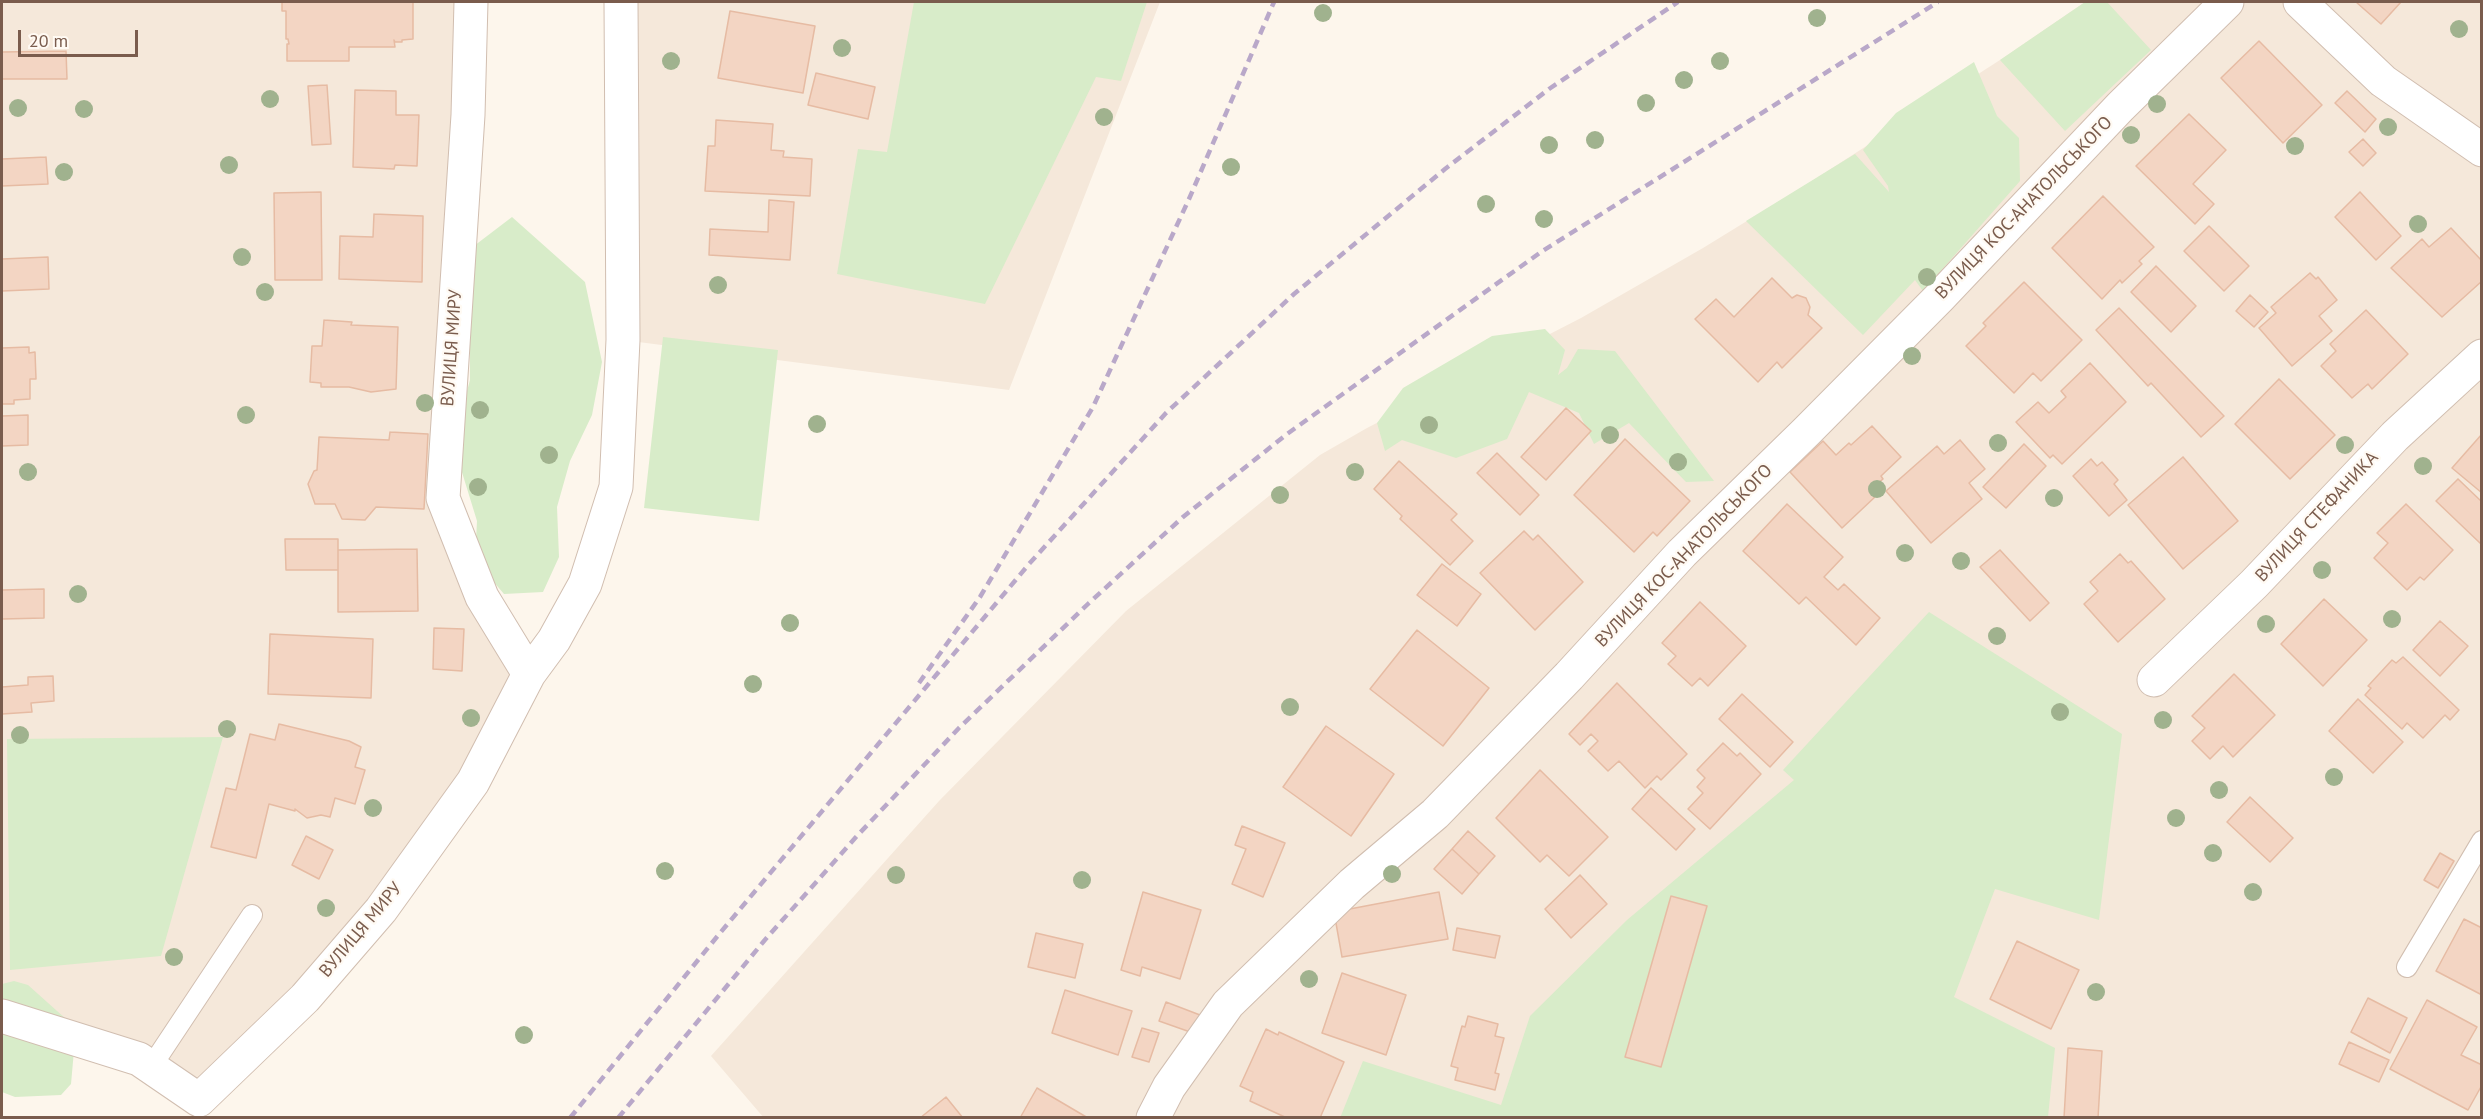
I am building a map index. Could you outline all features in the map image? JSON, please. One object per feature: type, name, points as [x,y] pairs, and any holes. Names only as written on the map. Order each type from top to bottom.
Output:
[{"type":"street","name":"ВУЛИЦЯ МИРУ","points":[[471,2],[468,115],[443,498],[482,597],[529,674]]},
{"type":"street","name":"ВУЛИЦЯ МИРУ","points":[[2,1016],[145,1063],[195,1109],[305,998],[381,910],[473,782],[529,674],[554,640],[585,584],[616,487],[623,340],[621,2]]},
{"type":"street","name":"ВУЛИЦЯ КОС-АНАТОЛЬСЬКОГО","points":[[1153,1118],[1169,1088],[1228,1004],[1352,884],[1435,814],[1569,676],[1682,553],[1939,298],[2120,108],[2228,2]]},
{"type":"street","points":[[2300,2],[2383,81],[2481,150]]},
{"type":"street","name":"ВУЛИЦЯ СТЕФАНИКА","points":[[2154,680],[2254,584],[2395,436],[2481,356]]},
{"type":"lane","points":[[2408,967],[2481,841]]},
{"type":"lane","points":[[145,1063],[252,915]]},
{"type":"shaded area","points":[[2,2],[471,2],[443,498],[529,674],[473,782],[199,1100],[2,1016]]},
{"type":"shaded area","points":[[621,2],[1160,2],[1009,390],[623,340]]},
{"type":"shaded area","points":[[2085,2],[2481,2],[2481,1117],[764,1118],[711,1056],[939,801],[1126,611],[1320,455],[1367,428],[1581,318],[1703,248],[2000,60]]},
{"type":"green space","points":[[914,2],[1147,2],[1121,81],[1096,77],[985,304],[837,274],[858,149],[887,152]]},
{"type":"green space","points":[[2085,2],[2107,2],[2151,50],[2065,131],[2000,60]]},
{"type":"green space","points":[[1974,62],[1997,116],[2019,138],[2020,181],[1923,291],[1915,280],[1863,335],[1746,221],[1855,154],[1889,192],[1888,186],[1863,150],[1896,113]]},
{"type":"green space","points":[[512,217],[585,282],[602,362],[592,415],[570,461],[557,507],[559,557],[543,592],[504,594],[475,560],[477,521],[453,443],[470,380],[470,339],[450,277],[470,249]]},
{"type":"green space","points":[[1545,329],[1565,350],[1558,375],[1567,368],[1578,349],[1615,351],[1714,481],[1686,482],[1629,423],[1594,444],[1579,413],[1529,392],[1507,439],[1456,458],[1402,440],[1385,451],[1377,423],[1403,388],[1492,336]]},
{"type":"green space","points":[[663,337],[778,350],[759,521],[644,508]]},
{"type":"green space","points":[[1929,612],[2122,734],[2099,920],[1995,889],[1954,997],[2055,1048],[2048,1117],[1340,1118],[1363,1061],[1501,1105],[1530,1016],[1627,920],[1794,780],[1783,770]]},
{"type":"green space","points":[[223,737],[161,956],[10,970],[7,739]]},
{"type":"green space","points":[[14,981],[28,985],[76,1028],[71,1084],[61,1095],[15,1097],[2,1092],[2,984]]},
{"type":"building","points":[[282,2],[413,2],[413,39],[402,40],[402,42],[394,40],[395,47],[349,47],[349,61],[287,61],[287,44],[289,44],[286,39],[286,11],[282,11]]},
{"type":"building","points":[[2356,2],[2401,2],[2381,24]]},
{"type":"building","points":[[730,11],[815,26],[803,93],[718,78]]},
{"type":"building","points":[[2259,41],[2322,105],[2283,143],[2221,78]]},
{"type":"building","points":[[66,51],[67,79],[2,79],[2,52]]},
{"type":"building","points":[[816,73],[875,87],[868,119],[808,105]]},
{"type":"building","points":[[327,85],[331,144],[312,145],[308,86]]},
{"type":"building","points":[[355,90],[396,91],[396,115],[419,115],[417,166],[395,165],[394,169],[353,167]]},
{"type":"building","points":[[2347,91],[2376,119],[2365,132],[2335,103]]},
{"type":"building","points":[[2189,114],[2226,150],[2193,184],[2214,204],[2195,224],[2136,166]]},
{"type":"building","points":[[716,120],[773,124],[771,150],[784,151],[783,157],[812,159],[810,196],[705,191],[708,146],[715,146]]},
{"type":"building","points":[[2363,139],[2376,153],[2363,166],[2349,152]]},
{"type":"building","points":[[46,157],[48,184],[2,186],[2,159]]},
{"type":"building","points":[[321,192],[322,280],[275,280],[274,193]]},
{"type":"building","points":[[2360,192],[2401,236],[2376,260],[2335,217]]},
{"type":"building","points":[[2103,196],[2154,247],[2139,261],[2142,264],[2122,283],[2120,280],[2102,299],[2052,248]]},
{"type":"building","points":[[769,200],[794,202],[790,260],[709,255],[710,229],[768,232]]},
{"type":"building","points":[[374,214],[423,216],[422,282],[339,279],[340,236],[373,237]]},
{"type":"building","points":[[2209,226],[2249,266],[2224,291],[2184,251]]},
{"type":"building","points":[[2451,228],[2482,261],[2482,281],[2442,317],[2391,268],[2422,239],[2429,247]]},
{"type":"building","points":[[48,257],[49,289],[2,291],[2,259]]},
{"type":"building","points":[[2156,266],[2196,306],[2171,332],[2131,292]]},
{"type":"building","points":[[2310,273],[2316,279],[2318,277],[2337,300],[2319,316],[2332,331],[2292,366],[2259,328],[2276,313],[2271,307]]},
{"type":"building","points":[[1772,278],[1792,298],[1797,295],[1806,298],[1810,307],[1808,315],[1822,328],[1782,368],[1777,362],[1758,382],[1695,319],[1716,299],[1734,317]]},
{"type":"building","points":[[2024,282],[2082,340],[2041,381],[2033,373],[2014,393],[1966,346],[1986,326],[1983,323]]},
{"type":"building","points":[[2250,295],[2268,312],[2254,327],[2236,311]]},
{"type":"building","points":[[2119,308],[2224,416],[2201,437],[2151,383],[2148,386],[2096,330]]},
{"type":"building","points":[[2366,310],[2408,354],[2372,389],[2368,384],[2352,398],[2321,366],[2336,351],[2330,344]]},
{"type":"building","points":[[324,320],[352,322],[351,325],[398,327],[396,389],[371,392],[349,387],[321,387],[321,383],[310,382],[312,346],[322,346]]},
{"type":"building","points":[[29,347],[29,353],[35,352],[36,379],[30,379],[30,399],[14,400],[14,404],[2,404],[2,348]]},
{"type":"building","points":[[2090,363],[2126,402],[2062,464],[2053,455],[2050,458],[2016,422],[2038,402],[2049,413],[2066,397],[2061,391]]},
{"type":"building","points":[[2279,379],[2335,435],[2290,479],[2235,424]]},
{"type":"building","points":[[1566,408],[1591,431],[1546,480],[1521,457]]},
{"type":"building","points":[[28,415],[28,445],[2,446],[2,416]]},
{"type":"building","points":[[1872,426],[1901,457],[1881,476],[1883,479],[1870,490],[1876,496],[1842,528],[1790,472],[1823,441],[1836,455]]},
{"type":"building","points":[[390,432],[428,434],[424,509],[376,507],[365,520],[342,519],[335,504],[315,504],[308,484],[314,471],[317,470],[319,437],[389,440]]},
{"type":"building","points":[[2482,434],[2482,493],[2452,468]]},
{"type":"building","points":[[1625,439],[1690,501],[1657,536],[1653,532],[1634,552],[1574,495]]},
{"type":"building","points":[[1960,440],[1985,469],[1969,483],[1982,499],[1931,543],[1886,491],[1937,446],[1944,454]]},
{"type":"building","points":[[2024,444],[2046,466],[2006,508],[1983,487]]},
{"type":"building","points":[[1497,453],[1539,495],[1520,515],[1477,473]]},
{"type":"building","points":[[2183,457],[2238,521],[2183,569],[2128,505]]},
{"type":"building","points":[[2091,459],[2097,466],[2102,462],[2118,480],[2114,484],[2127,500],[2109,516],[2073,476]]},
{"type":"building","points":[[1399,461],[1457,514],[1451,520],[1473,541],[1450,565],[1400,519],[1402,516],[1374,489]]},
{"type":"building","points":[[2458,479],[2482,502],[2481,544],[2436,501]]},
{"type":"building","points":[[1787,504],[1843,557],[1824,577],[1838,590],[1844,584],[1880,618],[1856,645],[1806,597],[1799,604],[1743,551]]},
{"type":"building","points":[[2406,504],[2453,550],[2424,580],[2420,577],[2407,590],[2374,558],[2388,543],[2377,533]]},
{"type":"building","points":[[1524,531],[1533,540],[1538,535],[1583,582],[1535,630],[1480,573]]},
{"type":"building","points":[[285,539],[338,539],[338,570],[286,570]]},
{"type":"building","points":[[417,549],[418,611],[338,612],[338,550]]},
{"type":"building","points":[[2000,550],[2049,603],[2030,621],[1980,567]]},
{"type":"building","points":[[2120,554],[2128,563],[2131,561],[2165,599],[2118,642],[2084,604],[2098,591],[2090,582]]},
{"type":"building","points":[[1442,564],[1481,594],[1457,626],[1417,595]]},
{"type":"building","points":[[44,589],[44,618],[2,619],[2,590]]},
{"type":"building","points":[[2324,599],[2367,640],[2323,686],[2281,644]]},
{"type":"building","points":[[1700,602],[1746,646],[1708,686],[1700,678],[1692,686],[1668,664],[1676,656],[1662,643]]},
{"type":"building","points":[[2440,621],[2468,646],[2440,676],[2413,650]]},
{"type":"building","points":[[434,628],[464,629],[462,671],[433,669]]},
{"type":"building","points":[[1417,630],[1489,688],[1443,746],[1370,689]]},
{"type":"building","points":[[270,634],[373,639],[371,698],[268,694]]},
{"type":"building","points":[[2403,657],[2459,710],[2450,720],[2445,715],[2423,738],[2407,723],[2402,729],[2365,695],[2371,688],[2368,686],[2392,660],[2396,663]]},
{"type":"building","points":[[2234,674],[2275,715],[2233,757],[2223,746],[2210,759],[2192,741],[2205,728],[2192,716]]},
{"type":"building","points":[[53,676],[54,701],[31,703],[32,712],[2,714],[2,687],[28,685],[28,677]]},
{"type":"building","points":[[1617,683],[1687,754],[1661,780],[1657,776],[1645,788],[1619,761],[1608,771],[1588,751],[1598,741],[1591,734],[1580,745],[1569,734]]},
{"type":"building","points":[[1742,694],[1793,742],[1770,767],[1719,719]]},
{"type":"building","points":[[2358,699],[2403,742],[2373,773],[2329,731]]},
{"type":"building","points":[[279,724],[349,741],[361,747],[355,767],[365,770],[355,804],[335,798],[330,817],[321,815],[307,818],[295,809],[295,811],[269,804],[256,858],[211,847],[226,788],[236,790],[250,734],[275,740]]},
{"type":"building","points":[[1326,726],[1394,774],[1351,836],[1283,787]]},
{"type":"building","points":[[1723,743],[1737,756],[1740,753],[1761,774],[1710,829],[1688,809],[1703,793],[1697,787],[1705,778],[1697,770]]},
{"type":"building","points":[[1540,770],[1608,837],[1569,876],[1547,855],[1540,862],[1496,818]]},
{"type":"building","points":[[1651,788],[1695,829],[1676,850],[1632,809]]},
{"type":"building","points":[[2250,797],[2293,838],[2270,862],[2227,822]]},
{"type":"building","points":[[1242,826],[1285,843],[1263,897],[1232,884],[1246,849],[1235,845]]},
{"type":"building","points":[[1468,831],[1495,856],[1479,874],[1452,849]]},
{"type":"building","points":[[306,836],[333,850],[319,879],[292,865]]},
{"type":"building","points":[[1452,849],[1479,874],[1462,894],[1434,869]]},
{"type":"building","points":[[2440,853],[2454,861],[2438,888],[2424,880]]},
{"type":"building","points":[[1580,875],[1607,904],[1571,938],[1545,909]]},
{"type":"building","points":[[1143,892],[1201,910],[1180,979],[1142,967],[1140,976],[1121,970]]},
{"type":"building","points":[[1439,892],[1448,939],[1342,957],[1334,912]]},
{"type":"building","points":[[1671,896],[1707,906],[1661,1067],[1625,1057]]},
{"type":"building","points":[[2464,919],[2482,928],[2482,995],[2436,971]]},
{"type":"building","points":[[1457,928],[1500,936],[1495,958],[1453,950]]},
{"type":"building","points":[[1036,933],[1083,944],[1075,978],[1028,967]]},
{"type":"building","points":[[2017,941],[2079,970],[2051,1029],[1990,999]]},
{"type":"building","points":[[1342,973],[1406,995],[1386,1055],[1322,1033]]},
{"type":"building","points":[[1065,990],[1132,1011],[1118,1055],[1052,1033]]},
{"type":"building","points":[[2368,998],[2407,1018],[2390,1053],[2351,1032]]},
{"type":"building","points":[[2427,1000],[2477,1027],[2461,1055],[2482,1065],[2482,1085],[2468,1110],[2390,1069]]},
{"type":"building","points":[[1166,1002],[1200,1015],[1193,1033],[1159,1021]]},
{"type":"building","points":[[1468,1016],[1498,1024],[1495,1036],[1504,1038],[1495,1073],[1499,1074],[1495,1090],[1455,1080],[1458,1068],[1451,1066],[1462,1026],[1465,1027]]},
{"type":"building","points":[[1142,1028],[1159,1033],[1149,1062],[1132,1057]]},
{"type":"building","points":[[1266,1029],[1278,1035],[1279,1032],[1344,1062],[1320,1118],[1287,1118],[1250,1101],[1253,1092],[1240,1086]]},
{"type":"building","points":[[2349,1042],[2389,1060],[2379,1082],[2339,1064]]},
{"type":"building","points":[[2068,1048],[2102,1051],[2098,1118],[2064,1118]]},
{"type":"building","points":[[1037,1088],[1088,1118],[1020,1118]]},
{"type":"building","points":[[946,1097],[963,1118],[920,1118]]},
{"type":"railway","points":[[919,683],[980,597],[1093,407],[1189,199],[1274,2]]},
{"type":"railway","points":[[570,1118],[720,933],[1029,564],[1166,413],[1294,294],[1445,169],[1549,89],[1678,2]]},
{"type":"railway","points":[[618,1118],[764,941],[856,837],[959,728],[1089,603],[1183,517],[1287,434],[1541,252],[1938,2]]}]
